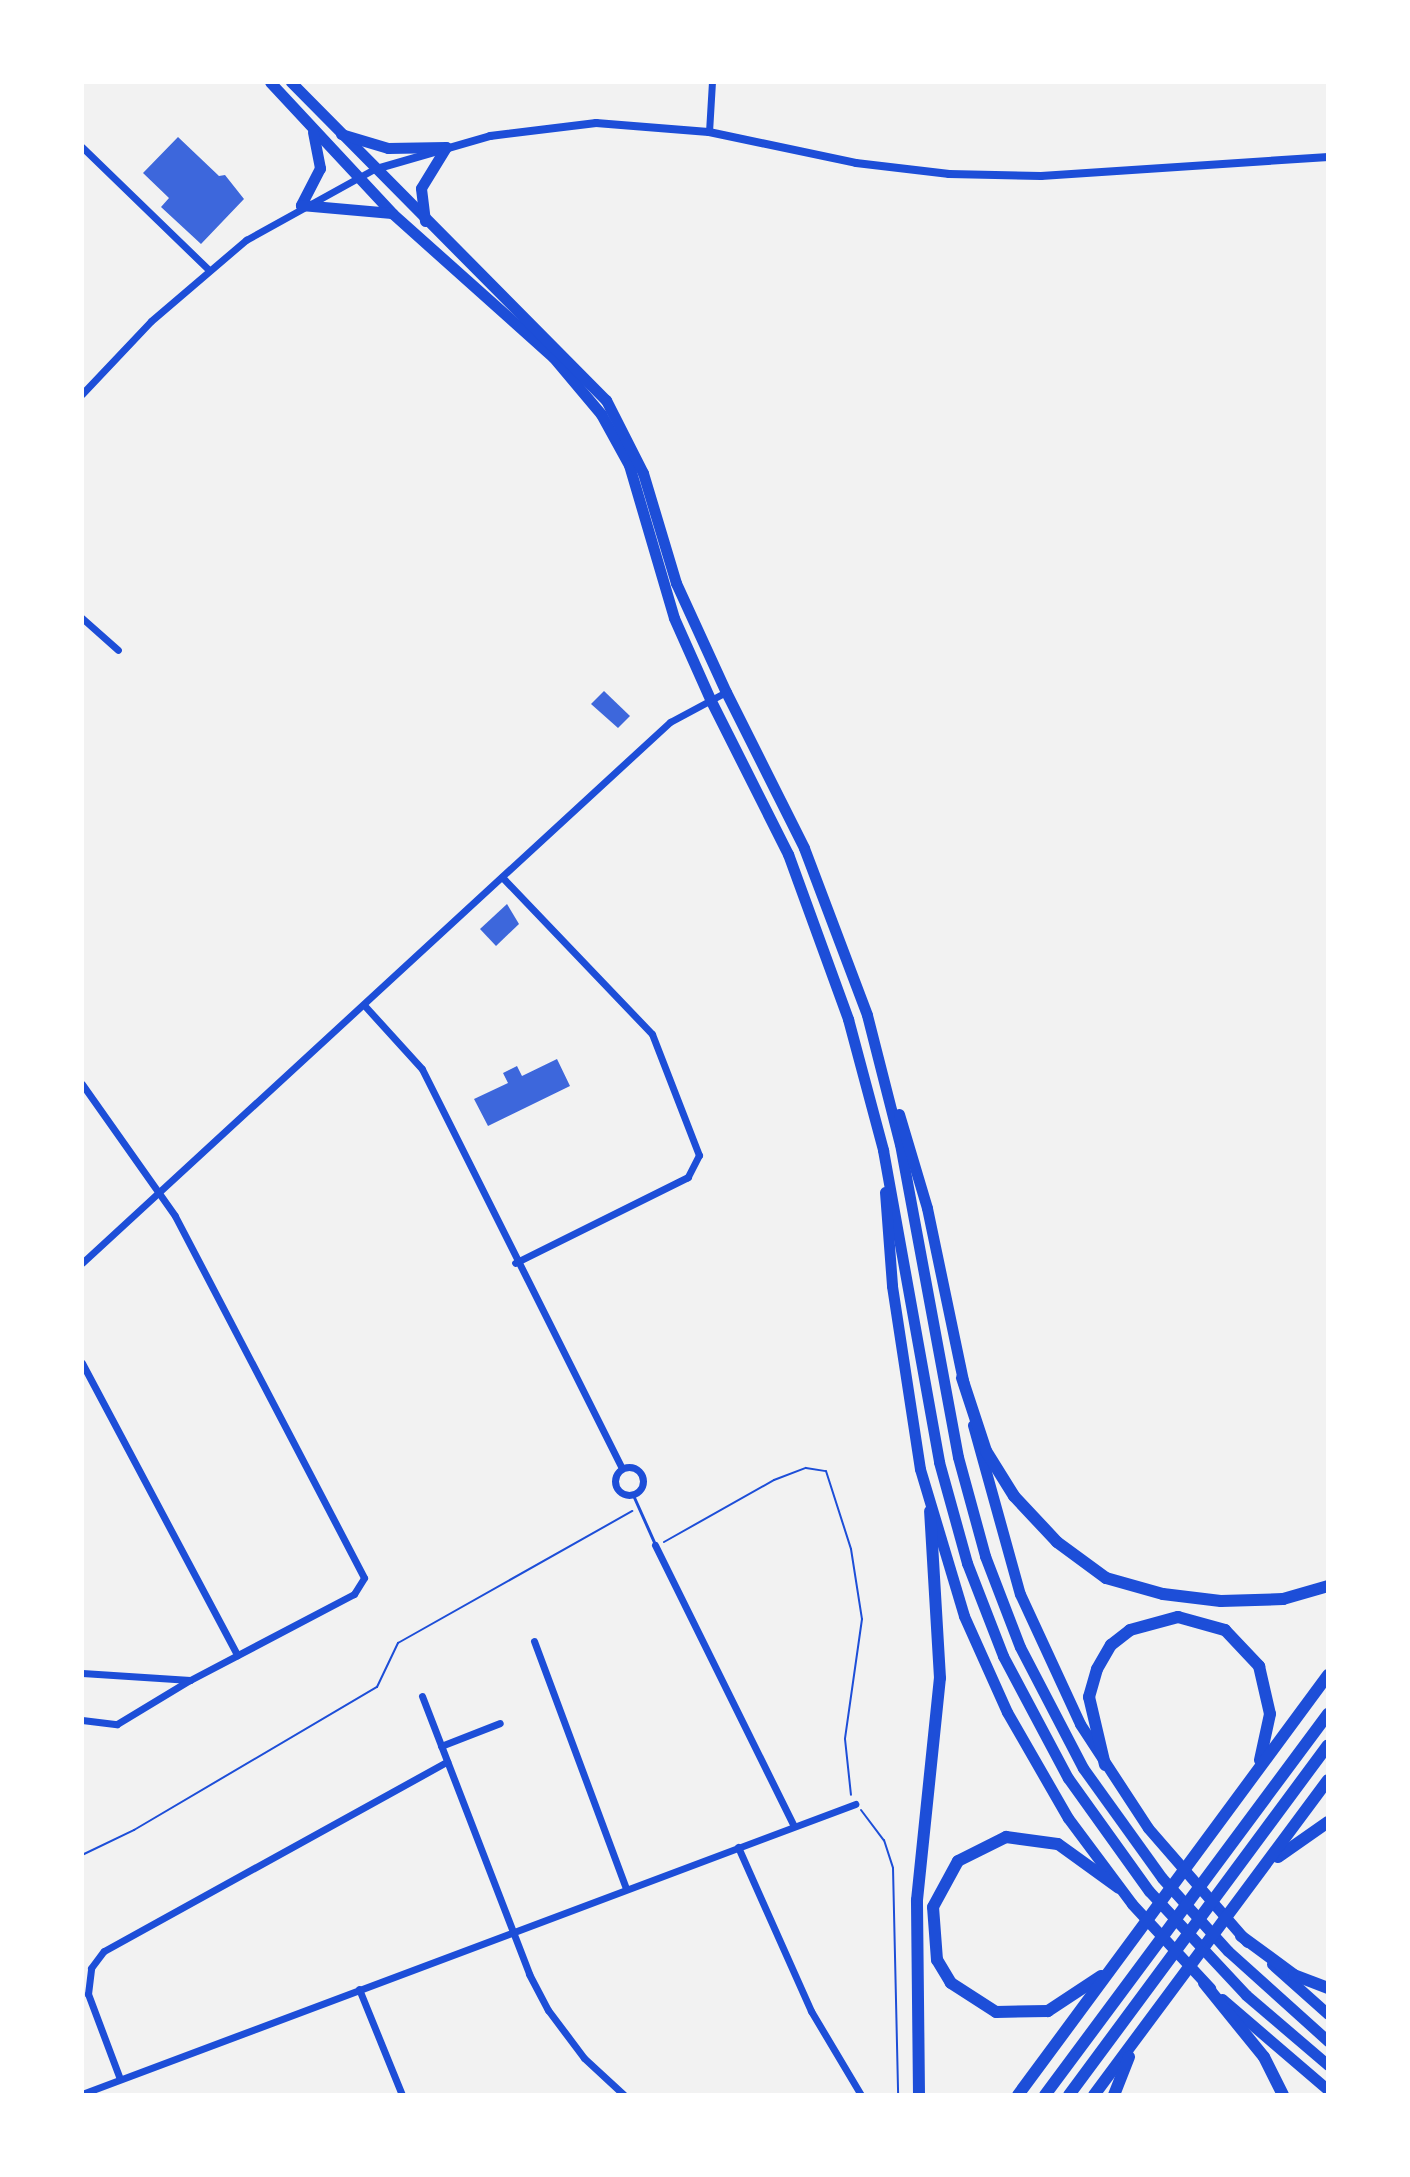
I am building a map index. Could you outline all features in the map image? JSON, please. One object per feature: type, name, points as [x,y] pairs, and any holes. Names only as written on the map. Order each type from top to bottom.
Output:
[{"type":"highway","points":[[962,1378],[986,1451],[1014,1496],[1057,1542],[1106,1578],[1163,1594],[1221,1601],[1283,1599],[1328,1586]]},
{"type":"highway","points":[[919,2095],[917,1900],[940,1678],[930,1511]]},
{"type":"highway","points":[[1105,1765],[1089,1697],[1097,1669],[1111,1645],[1130,1630],[1178,1617],[1225,1630],[1259,1666],[1270,1714],[1257,1768]]},
{"type":"highway","points":[[1018,2095],[1328,1675]]},
{"type":"highway","points":[[1045,2095],[1328,1714]]},
{"type":"highway","points":[[1069,2095],[1328,1745]]},
{"type":"highway","points":[[1094,2095],[1328,1780]]},
{"type":"highway","points":[[1261,1873],[1328,1822]]},
{"type":"highway","points":[[1116,1964],[1048,2011],[1022,2015],[996,2012],[971,2001],[951,1983],[937,1960],[931,1934],[937,1895],[958,1861],[1006,1837],[1058,1844],[1119,1888]]},
{"type":"highway","points":[[1241,1936],[1294,1975],[1328,1988]]},
{"type":"highway","points":[[1204,1983],[1264,2057],[1283,2095]]},
{"type":"highway","points":[[1114,2095],[1144,2029]]},
{"type":"main road","points":[[270,82],[393,214],[526,331],[601,414],[629,465],[674,618],[710,699],[788,854],[848,1019],[883,1150],[939,1462],[971,1574],[1003,1656],[1046,1741],[1149,1891],[1217,1967],[1328,2065]]},
{"type":"main road","points":[[291,82],[425,222],[564,353],[606,400],[643,473],[676,583],[824,894],[927,1208],[991,1504],[1020,1594],[1059,1684],[1105,1765],[1173,1861],[1241,1936],[1328,2014]]},
{"type":"main road","points":[[311,127],[320,168],[301,205],[353,206],[393,214]]},
{"type":"main road","points":[[339,133],[388,148],[446,147]]},
{"type":"main road","points":[[425,222],[421,188],[446,147]]},
{"type":"main road","points":[[883,1072],[945,1398],[985,1556],[1020,1647],[1063,1733],[1162,1878],[1228,1951],[1328,2041]]},
{"type":"main road","points":[[883,1150],[892,1286],[930,1511],[964,1616],[1007,1712],[1049,1789],[1132,1904],[1204,1983],[1328,2090]]},
{"type":"street","points":[[709,132],[712,82]]},
{"type":"street","points":[[82,394],[208,269],[301,205],[374,169],[446,147],[517,131],[596,123],[709,132],[856,163],[973,175],[1041,176],[1328,157]]},
{"type":"street","points":[[82,147],[208,269]]},
{"type":"street","points":[[82,618],[118,650]]},
{"type":"street","points":[[82,1263],[670,722],[726,692]]},
{"type":"street","points":[[502,877],[652,1034],[699,1155],[688,1177],[515,1263]]},
{"type":"street","points":[[364,1005],[422,1069],[515,1263],[622,1468],[616,1487],[633,1495],[642,1489],[643,1476],[635,1468],[622,1468]]},
{"type":"street","points":[[82,1084],[159,1193],[364,1585],[190,1680],[117,1724],[82,1720]]},
{"type":"street","points":[[82,1363],[237,1655]]},
{"type":"street","points":[[655,1545],[794,1826]]},
{"type":"street","points":[[534,1641],[626,1888]]},
{"type":"street","points":[[82,1673],[190,1680]]},
{"type":"street","points":[[422,1696],[511,1931],[548,2010],[584,2058],[624,2095]]},
{"type":"street","points":[[441,1746],[500,1723]]},
{"type":"street","points":[[120,2079],[88,1994],[91,1968],[104,1951],[447,1762]]},
{"type":"street","points":[[82,2094],[855,1804]]},
{"type":"street","points":[[738,1847],[811,2011],[861,2095]]},
{"type":"street","points":[[359,1989],[402,2095]]},
{"type":"lane","points":[[633,1495],[655,1545]]},
{"type":"path","points":[[655,1545],[789,1474],[817,1466],[826,1471],[844,1523],[861,1603],[860,1653],[844,1757],[855,1804],[884,1840],[893,1868],[898,2095]]},
{"type":"path","points":[[82,1855],[134,1830],[377,1687],[398,1643],[638,1508]]},
{"type":"building","points":[[178,137],[219,176],[225,175],[244,199],[201,244],[161,207],[169,198],[143,173]]},
{"type":"building","points":[[604,691],[630,716],[618,728],[591,704]]},
{"type":"building","points":[[507,904],[519,924],[496,946],[480,929]]},
{"type":"building","points":[[557,1059],[570,1086],[488,1126],[474,1099],[508,1083],[503,1073],[517,1066],[522,1076]]}]
